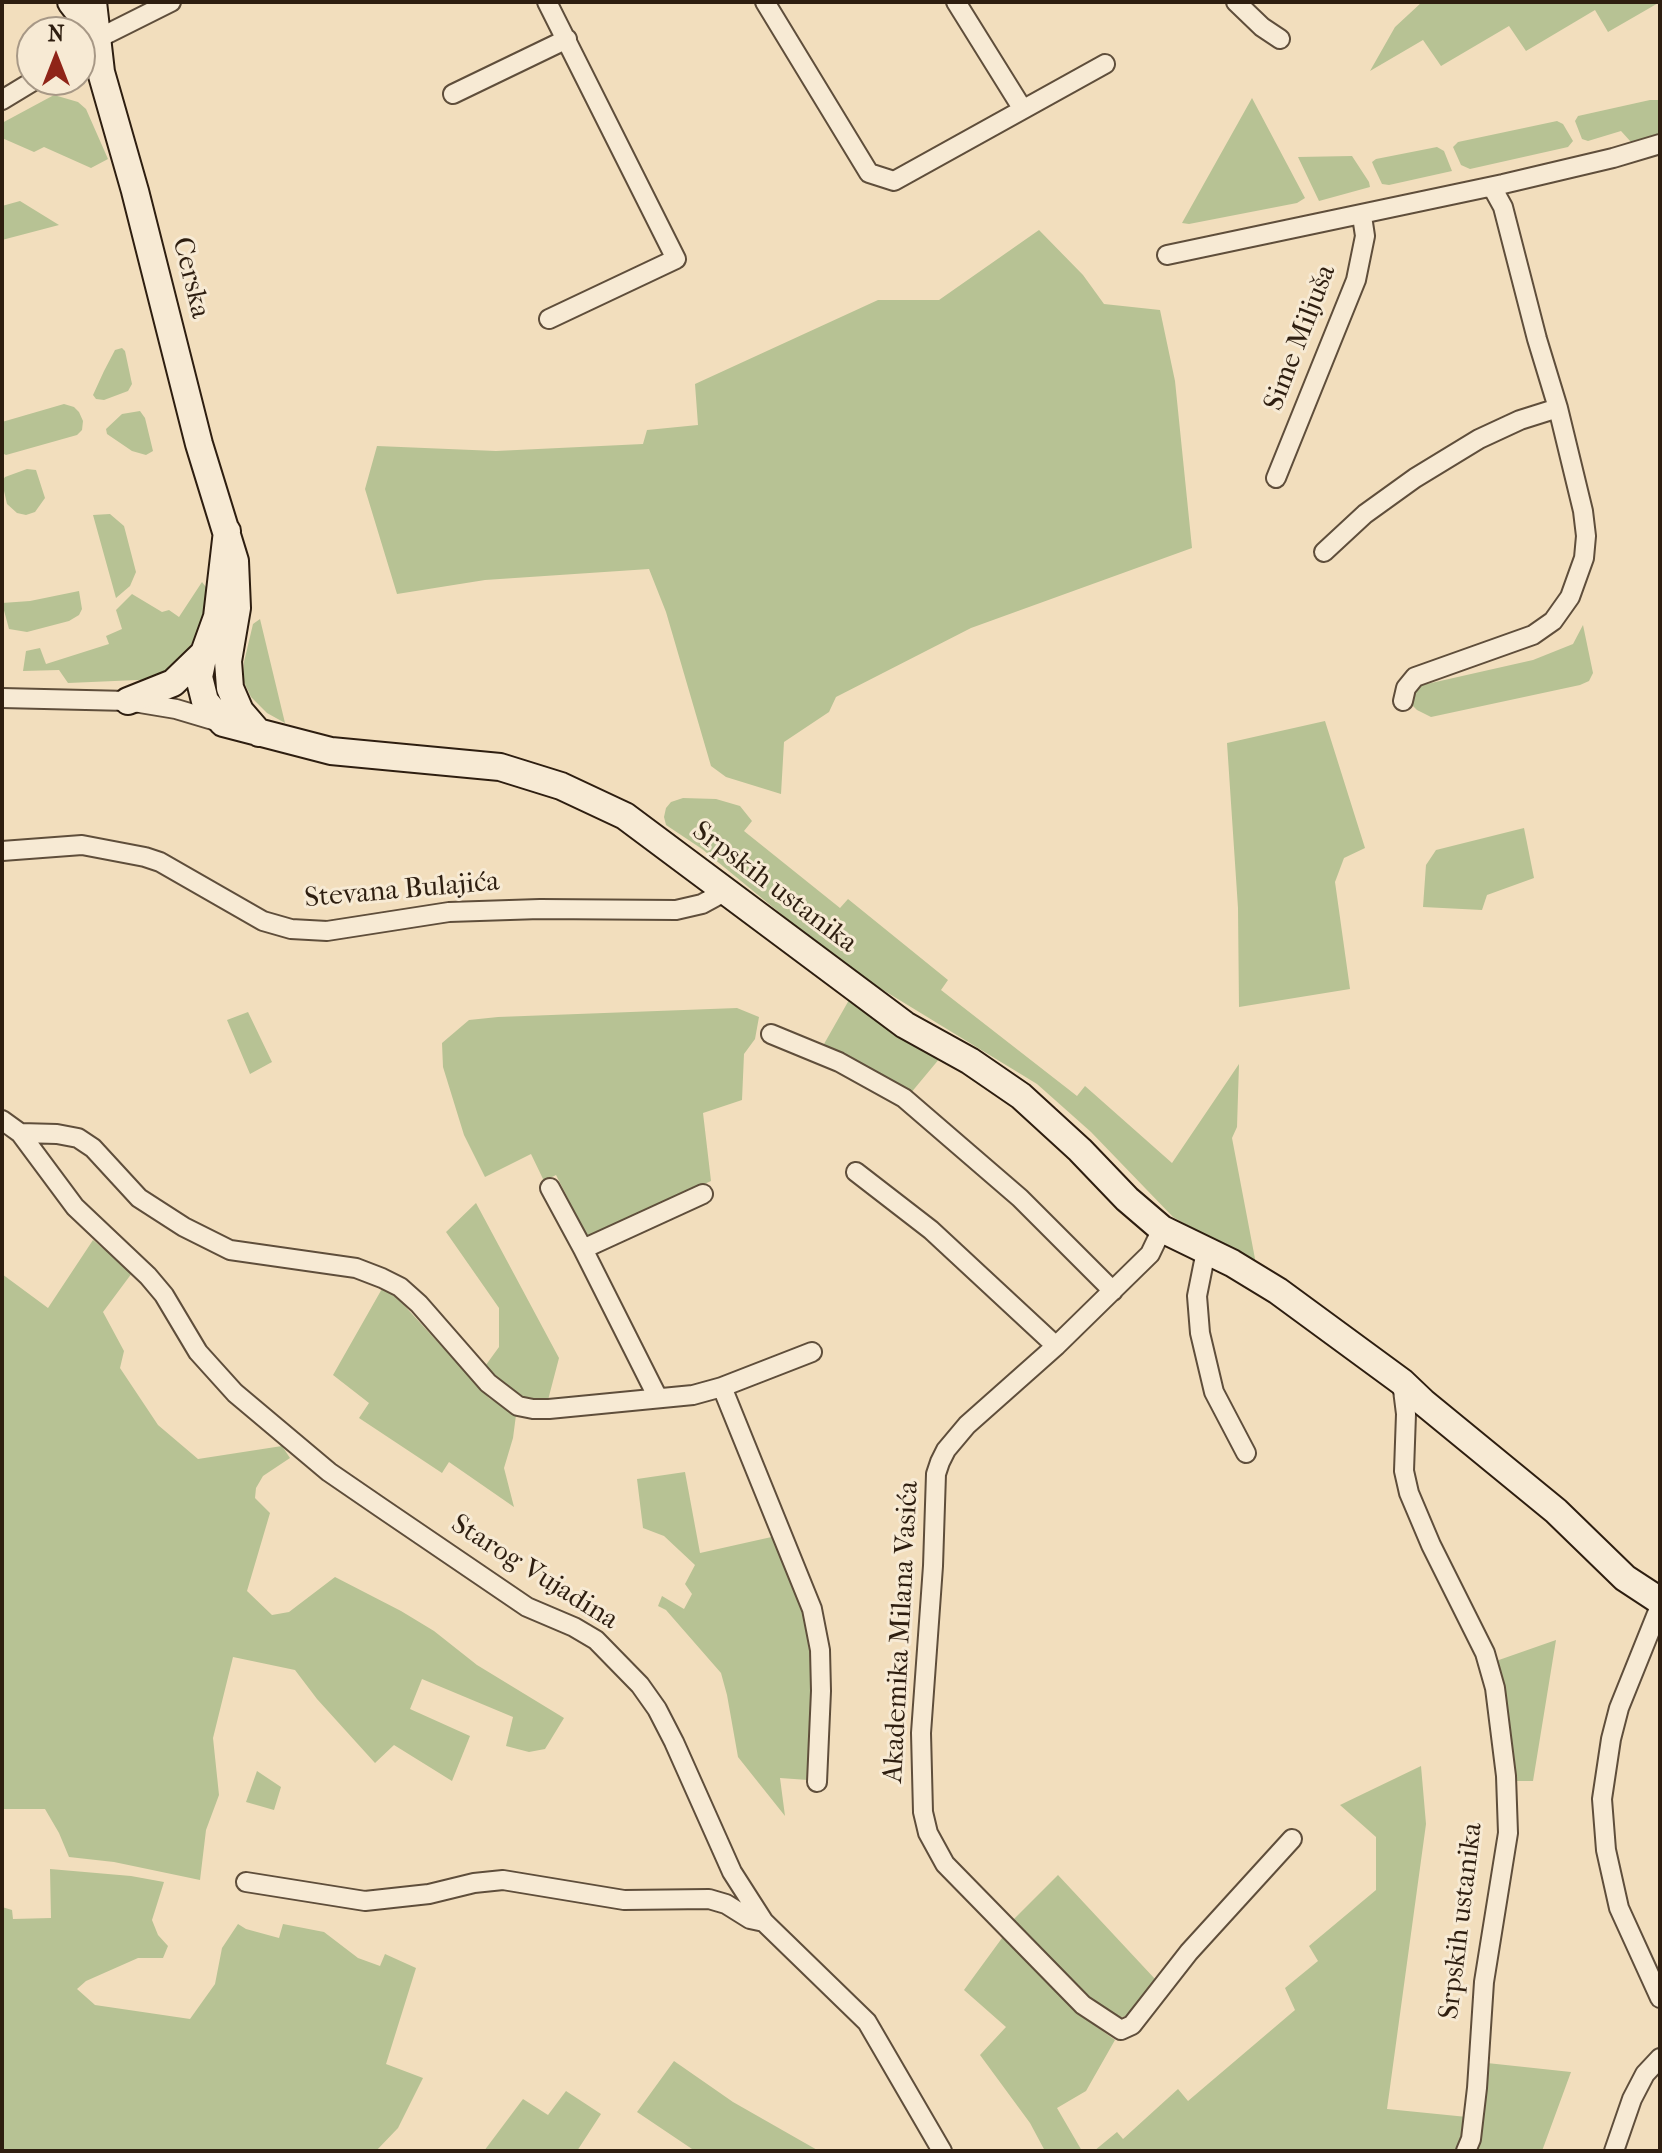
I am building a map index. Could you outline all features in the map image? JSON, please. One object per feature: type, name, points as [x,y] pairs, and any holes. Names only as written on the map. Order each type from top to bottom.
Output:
[{"type":"street","points":[[96,41],[171,2]]},
{"type":"street","points":[[547,2],[676,259],[549,319]]},
{"type":"street","points":[[765,2],[869,173],[894,181],[1105,64]]},
{"type":"street","points":[[956,2],[1022,108]]},
{"type":"street","points":[[1236,2],[1262,27],[1280,39]]},
{"type":"street","points":[[453,94],[567,39]]},
{"type":"street","name":"Cerska","points":[[96,61],[135,191],[209,479],[235,561],[238,596],[228,677],[230,688],[240,711],[259,733]]},
{"type":"street","name":"Sime Miljuša","points":[[1167,255],[1492,187],[1660,144]]},
{"type":"street","points":[[1403,701],[1406,688],[1415,677],[1533,635],[1553,621],[1570,597],[1584,558],[1586,536],[1583,511],[1558,408],[1503,207],[1492,187]]},
{"type":"street","name":"Sime Miljuša","points":[[1276,478],[1356,280],[1365,236],[1362,216]]},
{"type":"street","points":[[1324,552],[1365,514],[1415,478],[1479,439],[1520,420],[1558,408]]},
{"type":"street","name":"Cerska","points":[[223,723],[205,701],[199,677],[217,617],[227,531]]},
{"type":"street","points":[[128,701],[173,683],[204,653]]},
{"type":"street","name":"Srpskih ustanika","points":[[2,698],[128,701],[176,709],[331,751],[470,762],[534,776],[594,800],[625,816],[905,1025],[1011,1088],[1051,1121],[1127,1199],[1162,1229],[1278,1291],[1402,1382],[1556,1511],[1625,1578],[1660,1604],[1619,1708],[1602,1799],[1606,1850],[1619,1908],[1660,1998]]},
{"type":"street","name":"Stevana Bulajića","points":[[2,851],[82,845],[145,857],[160,862],[263,921],[291,929],[327,931],[449,912],[676,910],[704,903],[726,891]]},
{"type":"street","points":[[771,1034],[839,1062],[904,1098],[1020,1198],[1113,1291]]},
{"type":"street","name":"Starog Vujadina","points":[[2,1120],[20,1133],[75,1207],[148,1276],[164,1295],[198,1352],[235,1393],[329,1472],[527,1607],[587,1634],[627,1672],[657,1709],[723,1855],[764,1922],[867,2022],[942,2151]]},
{"type":"street","points":[[20,1133],[78,1138],[93,1148],[139,1198],[184,1227],[230,1250],[356,1268],[391,1282],[419,1304],[488,1383],[518,1406],[549,1409],[693,1395],[812,1352]]},
{"type":"street","points":[[856,1172],[931,1230],[1056,1346]]},
{"type":"street","points":[[550,1188],[658,1398]]},
{"type":"street","points":[[583,1249],[703,1194]]},
{"type":"street","name":"Akademika Milana Vasića","points":[[1162,1229],[1150,1254],[1056,1346],[967,1425],[946,1450],[936,1474],[920,1750],[923,1812],[934,1848],[963,1883],[1083,2005],[1121,2030],[1132,2025],[1189,1952],[1292,1839]]},
{"type":"street","points":[[1206,1251],[1197,1296],[1203,1348],[1214,1392],[1246,1453]]},
{"type":"street","name":"Srpskih ustanika","points":[[1402,1382],[1406,1414],[1404,1471],[1409,1493],[1431,1545],[1485,1653],[1495,1688],[1506,1776],[1508,1833],[1484,1982],[1477,2088],[1471,2139],[1466,2151]]},
{"type":"street","points":[[722,1387],[812,1609],[820,1650],[817,1782]]},
{"type":"street","points":[[246,1882],[365,1901],[429,1894],[474,1883],[503,1880],[624,1900],[709,1899],[726,1904],[750,1919],[764,1922]]},
{"type":"street","points":[[1614,2151],[1632,2099],[1645,2074],[1660,2058]]},
{"type":"green space","points":[[1422,2],[1660,2],[1608,32],[1595,10],[1526,51],[1509,26],[1441,66],[1423,40],[1370,71],[1395,27]]},
{"type":"green space","points":[[52,96],[78,102],[86,109],[108,159],[91,168],[44,147],[34,152],[2,138],[2,123]]},
{"type":"green space","points":[[1252,98],[1305,198],[1297,203],[1182,223]]},
{"type":"green space","points":[[1660,100],[1660,137],[1638,145],[1621,131],[1588,141],[1582,139],[1575,121],[1578,116]]},
{"type":"green space","points":[[1557,121],[1563,124],[1573,141],[1568,147],[1470,169],[1461,165],[1453,147],[1458,142]]},
{"type":"green space","points":[[1437,147],[1444,151],[1452,171],[1389,185],[1382,184],[1372,162],[1376,159]]},
{"type":"green space","points":[[1352,156],[1370,187],[1319,201],[1298,157]]},
{"type":"green space","points":[[20,201],[59,225],[2,240],[2,206]]},
{"type":"green space","points":[[1039,230],[1083,275],[1104,304],[1160,310],[1175,381],[1192,548],[971,628],[836,697],[829,712],[784,742],[781,794],[726,777],[711,766],[666,612],[649,569],[485,580],[397,594],[365,489],[377,446],[496,451],[643,444],[647,430],[698,425],[695,384],[878,300],[939,300]]},
{"type":"green space","points":[[122,348],[132,384],[128,391],[104,400],[96,399],[93,395],[104,371],[115,350]]},
{"type":"green space","points":[[64,404],[74,407],[83,421],[82,430],[77,435],[6,455],[2,453],[2,422]]},
{"type":"green space","points":[[140,411],[145,418],[153,451],[146,455],[132,451],[107,434],[106,429],[122,414]]},
{"type":"green space","points":[[27,469],[36,470],[45,498],[35,512],[26,515],[17,513],[7,504],[2,482],[5,477]]},
{"type":"green space","points":[[110,514],[124,526],[136,572],[130,586],[116,598],[93,515]]},
{"type":"green space","points":[[202,582],[209,591],[209,605],[199,633],[181,659],[161,679],[68,683],[59,670],[23,671],[26,651],[40,648],[46,664],[109,644],[106,636],[122,629],[116,610],[132,594],[162,612],[169,610],[179,617]]},
{"type":"green space","points":[[79,591],[82,609],[69,621],[27,632],[9,629],[2,603]]},
{"type":"green space","points":[[260,619],[285,723],[267,713],[251,697],[243,680],[253,624]]},
{"type":"green space","points":[[1583,625],[1593,673],[1589,681],[1580,685],[1431,717],[1407,700],[1409,688],[1533,660],[1573,644]]},
{"type":"green space","points":[[1325,721],[1365,848],[1344,858],[1335,882],[1350,989],[1239,1007],[1238,908],[1227,743]]},
{"type":"green space","points":[[683,798],[716,799],[740,806],[752,821],[744,831],[840,908],[848,899],[948,980],[941,990],[1077,1096],[1085,1086],[1172,1163],[1239,1064],[1237,1127],[1232,1138],[1256,1264],[1173,1217],[1091,1132],[1037,1084],[847,968],[702,849],[666,825],[666,808],[671,802]]},
{"type":"green space","points":[[1524,828],[1534,878],[1487,895],[1482,910],[1423,907],[1426,865],[1436,850]]},
{"type":"green space","points":[[849,1000],[940,1058],[910,1094],[824,1044]]},
{"type":"green space","points":[[737,1008],[759,1017],[755,1039],[744,1054],[742,1100],[703,1113],[711,1181],[588,1238],[556,1175],[544,1181],[531,1154],[485,1177],[464,1135],[443,1067],[442,1043],[469,1020]]},
{"type":"green space","points":[[248,1012],[272,1062],[250,1074],[227,1020]]},
{"type":"green space","points":[[476,1203],[559,1358],[548,1400],[524,1397],[483,1369],[499,1347],[499,1308],[446,1232]]},
{"type":"green space","points":[[93,1240],[132,1273],[103,1312],[124,1351],[120,1368],[158,1425],[198,1459],[282,1446],[290,1458],[263,1476],[256,1488],[255,1498],[270,1513],[247,1591],[272,1615],[289,1612],[335,1577],[401,1611],[434,1631],[477,1665],[564,1718],[545,1749],[529,1752],[506,1746],[513,1717],[422,1679],[410,1709],[470,1736],[452,1781],[394,1745],[375,1763],[295,1670],[233,1657],[213,1738],[219,1795],[206,1830],[200,1880],[114,1862],[69,1857],[45,1809],[2,1809],[2,1274],[48,1308]]},
{"type":"green space","points":[[383,1287],[402,1303],[489,1398],[516,1415],[504,1468],[514,1507],[449,1462],[442,1473],[359,1418],[369,1403],[333,1375]]},
{"type":"green space","points":[[685,1472],[700,1553],[776,1536],[803,1606],[815,1691],[808,1780],[780,1778],[785,1816],[738,1757],[721,1673],[666,1610],[658,1606],[662,1596],[684,1609],[692,1594],[685,1584],[695,1565],[664,1536],[643,1528],[637,1479]]},
{"type":"green space","points":[[1556,1640],[1533,1781],[1514,1781],[1507,1706],[1496,1661]]},
{"type":"green space","points":[[1421,1766],[1426,1824],[1387,2109],[1467,2117],[1456,2151],[1094,2151],[1117,2132],[1123,2139],[1178,2089],[1188,2101],[1295,2010],[1285,1988],[1318,1961],[1309,1946],[1376,1890],[1376,1837],[1340,1805]]},
{"type":"green space","points":[[257,1771],[281,1787],[274,1810],[246,1802]]},
{"type":"green space","points":[[50,1869],[164,1882],[152,1920],[158,1935],[168,1946],[163,1958],[138,1958],[86,1981],[77,1989],[95,2005],[190,2019],[215,1984],[222,1948],[238,1924],[279,1938],[283,1924],[324,1932],[358,1958],[380,1966],[385,1954],[416,1968],[386,2064],[423,2078],[398,2128],[376,2151],[2,2151],[2,1907],[12,1910],[13,1919],[51,1918]]},
{"type":"green space","points":[[1058,1875],[1155,1979],[1133,2015],[1116,2018],[1095,2008],[1010,1923]]},
{"type":"green space","points":[[1005,1934],[1097,2027],[1115,2040],[1086,2091],[1057,2108],[1082,2151],[1045,2151],[1030,2123],[980,2055],[1006,2027],[964,1990]]},
{"type":"green space","points":[[674,2061],[733,2102],[819,2151],[695,2151],[637,2112]]},
{"type":"green space","points":[[1487,2063],[1571,2072],[1542,2151],[1477,2151]]},
{"type":"green space","points":[[566,2091],[601,2114],[577,2151],[484,2151],[523,2099],[548,2115]]}]
